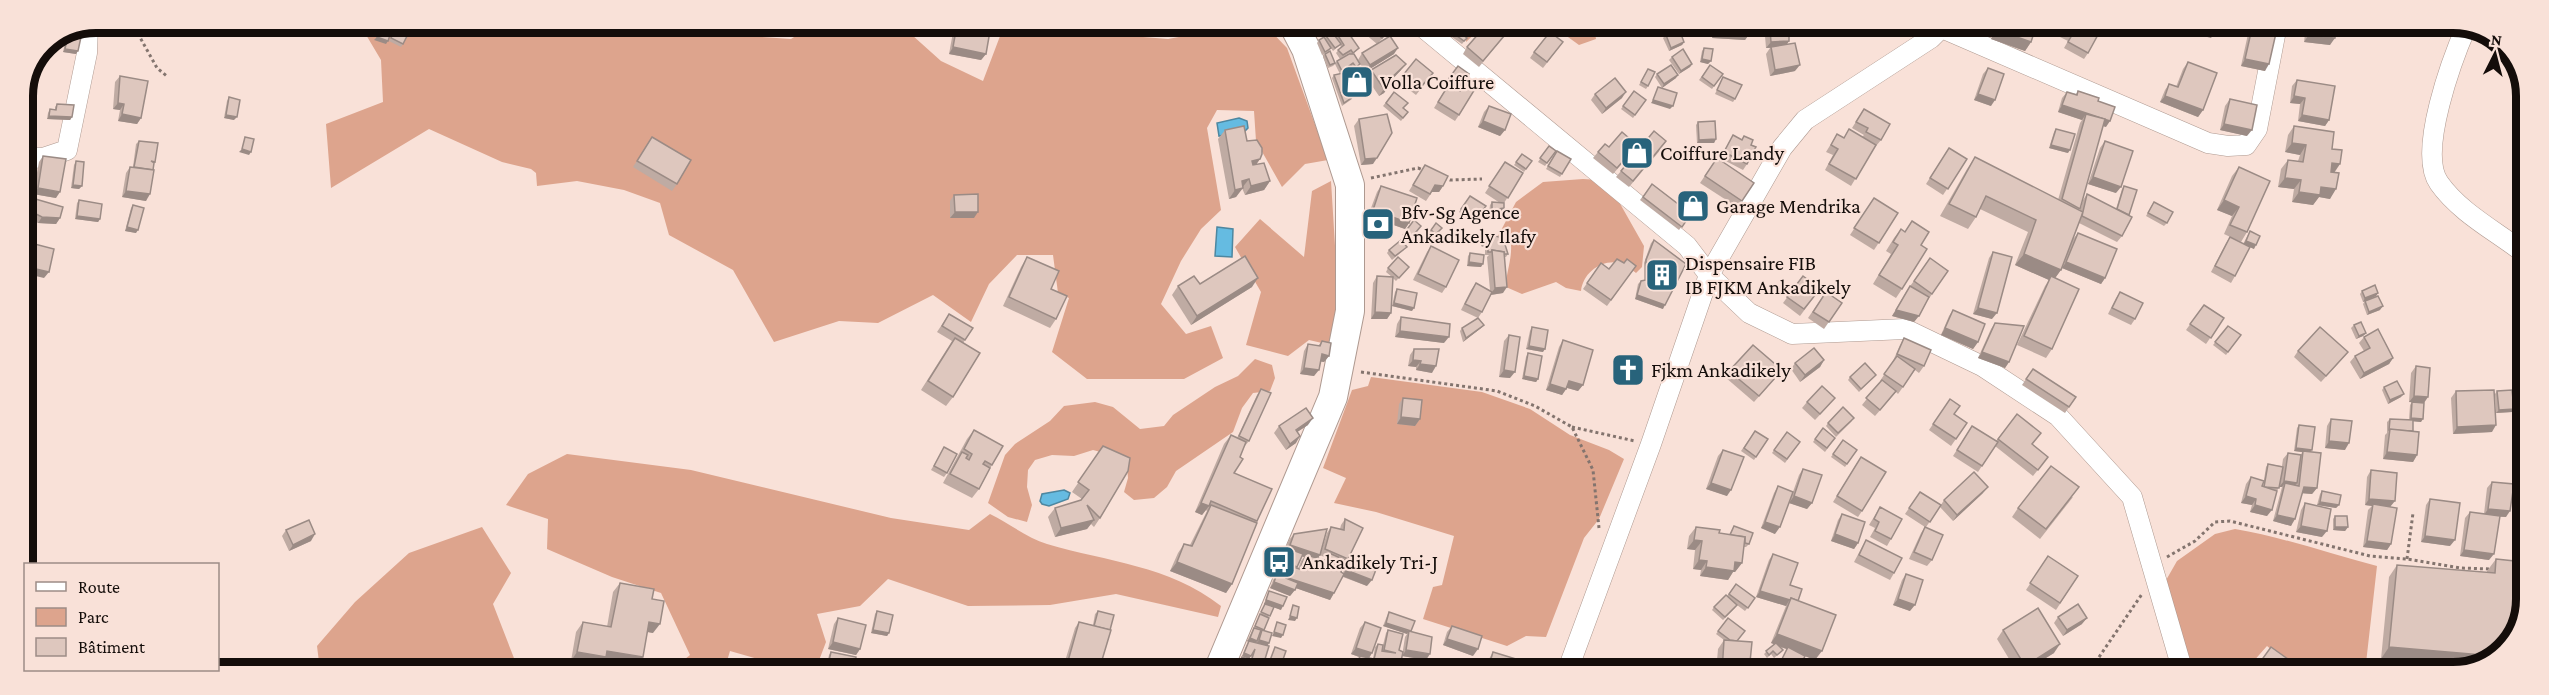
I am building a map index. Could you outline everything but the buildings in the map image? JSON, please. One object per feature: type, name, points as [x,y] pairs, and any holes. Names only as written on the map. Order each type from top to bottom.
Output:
[{"type":"main road","points":[[1222,662],[1332,396],[1350,311],[1350,185],[1306,49],[1298,33]]},
{"type":"street","points":[[1430,33],[1687,246],[1709,275],[1749,313],[1792,334],[1905,329],[1983,366],[2058,416],[2132,497],[2179,662]]},
{"type":"street","points":[[1571,662],[1651,444],[1709,275],[1782,148],[1805,120],[1936,33]]},
{"type":"street","points":[[1959,33],[2208,143],[2228,146],[2246,145],[2256,129],[2275,33]]},
{"type":"street","points":[[33,158],[43,158],[68,150],[87,52],[88,34]]},
{"type":"street","points":[[2463,34],[2451,60],[2432,149],[2437,181],[2460,206],[2516,247]]},
{"type":"path","points":[[138,33],[157,68],[168,77]]},
{"type":"path","points":[[1350,185],[1418,168],[1428,172]]},
{"type":"path","points":[[1439,176],[1450,180],[1482,179]]},
{"type":"path","points":[[1338,369],[1497,391],[1535,406],[1572,427],[1651,444]]},
{"type":"path","points":[[1572,427],[1593,470],[1599,528]]},
{"type":"path","points":[[2407,559],[2413,513]]},
{"type":"path","points":[[2096,662],[2154,576],[2162,559],[2195,541],[2215,522],[2230,521],[2263,528],[2315,544],[2370,556],[2407,559],[2460,568],[2492,569]]},
{"type":"green space","points":[[365,33],[706,33],[791,39],[800,33],[900,33],[912,35],[941,61],[983,81],[1001,33],[1093,33],[1168,39],[1200,33],[1273,33],[1287,48],[1328,160],[1305,164],[1282,187],[1256,141],[1254,111],[1217,110],[1207,128],[1221,210],[1201,229],[1181,261],[1161,304],[1186,334],[1211,326],[1223,358],[1184,379],[1087,379],[1052,352],[1069,298],[1058,293],[1053,255],[1017,255],[989,284],[971,322],[933,295],[878,323],[839,321],[774,342],[733,270],[669,235],[660,203],[624,190],[577,181],[537,186],[536,173],[531,169],[502,162],[429,129],[331,188],[326,124],[383,102],[381,60]]},
{"type":"green space","points":[[1466,33],[1476,33],[1466,42]]},
{"type":"green space","points":[[1562,33],[1595,33],[1596,39],[1579,45]]},
{"type":"green space","points":[[1600,180],[1614,193],[1644,246],[1642,267],[1636,273],[1620,263],[1600,265],[1585,278],[1581,291],[1566,288],[1556,282],[1522,294],[1506,287],[1511,245],[1498,236],[1516,202],[1543,182]]},
{"type":"green space","points":[[1331,181],[1338,294],[1335,346],[1309,340],[1288,356],[1246,345],[1261,292],[1235,247],[1260,219],[1304,257],[1312,191]]},
{"type":"green space","points":[[1255,359],[1272,365],[1275,378],[1270,391],[1253,393],[1242,408],[1233,432],[1176,471],[1167,487],[1154,498],[1134,500],[1124,492],[1128,478],[1127,466],[1112,455],[1093,450],[1074,456],[1052,455],[1035,460],[1028,470],[1027,487],[1032,505],[1027,522],[1008,517],[988,503],[1005,455],[1015,444],[1050,421],[1064,406],[1095,402],[1113,407],[1140,429],[1164,426],[1173,415],[1215,387],[1238,376]]},
{"type":"green space","points":[[1371,377],[1482,392],[1530,409],[1570,435],[1609,450],[1624,459],[1599,519],[1584,538],[1546,637],[1526,636],[1507,646],[1423,619],[1433,587],[1442,585],[1454,536],[1376,512],[1334,503],[1346,478],[1323,468],[1352,390],[1368,386]]},
{"type":"green space","points":[[567,454],[691,470],[891,518],[969,530],[990,514],[1047,544],[1159,573],[1201,592],[1221,606],[1218,617],[1116,594],[1050,605],[968,606],[888,579],[860,606],[817,614],[826,642],[818,662],[768,662],[730,651],[727,662],[681,662],[690,655],[661,593],[612,577],[547,549],[548,519],[506,505],[528,474]]},
{"type":"green space","points":[[482,527],[511,573],[493,604],[516,662],[319,662],[317,646],[355,602],[409,553]]},
{"type":"green space","points":[[2235,529],[2253,532],[2377,566],[2366,662],[2286,662],[2267,646],[2253,662],[2189,662],[2165,582],[2177,561],[2215,534]]},
{"type":"water","points":[[1239,118],[1247,121],[1248,128],[1245,131],[1219,136],[1217,123]]},
{"type":"water","points":[[1217,227],[1233,229],[1232,257],[1215,256]]},
{"type":"water","points":[[1064,490],[1070,493],[1068,499],[1049,506],[1040,501],[1042,494]]},
{"type":"place","name":"Volla Coiffure","points":[[1357,82]]},
{"type":"place","name":"Coiffure Landy","points":[[1637,153]]},
{"type":"place","name":"Garage Mendrika","points":[[1693,206]]},
{"type":"place","name":"Bfv-Sg Agence Ankadikely Ilafy","points":[[1378,224]]},
{"type":"place","name":"Dispensaire FIB IB FJKM Ankadikely","points":[[1662,275]]},
{"type":"place","name":"Fjkm Ankadikely","points":[[1628,370]]},
{"type":"place","name":"Ankadikely Tri-J","points":[[1279,562]]}]
